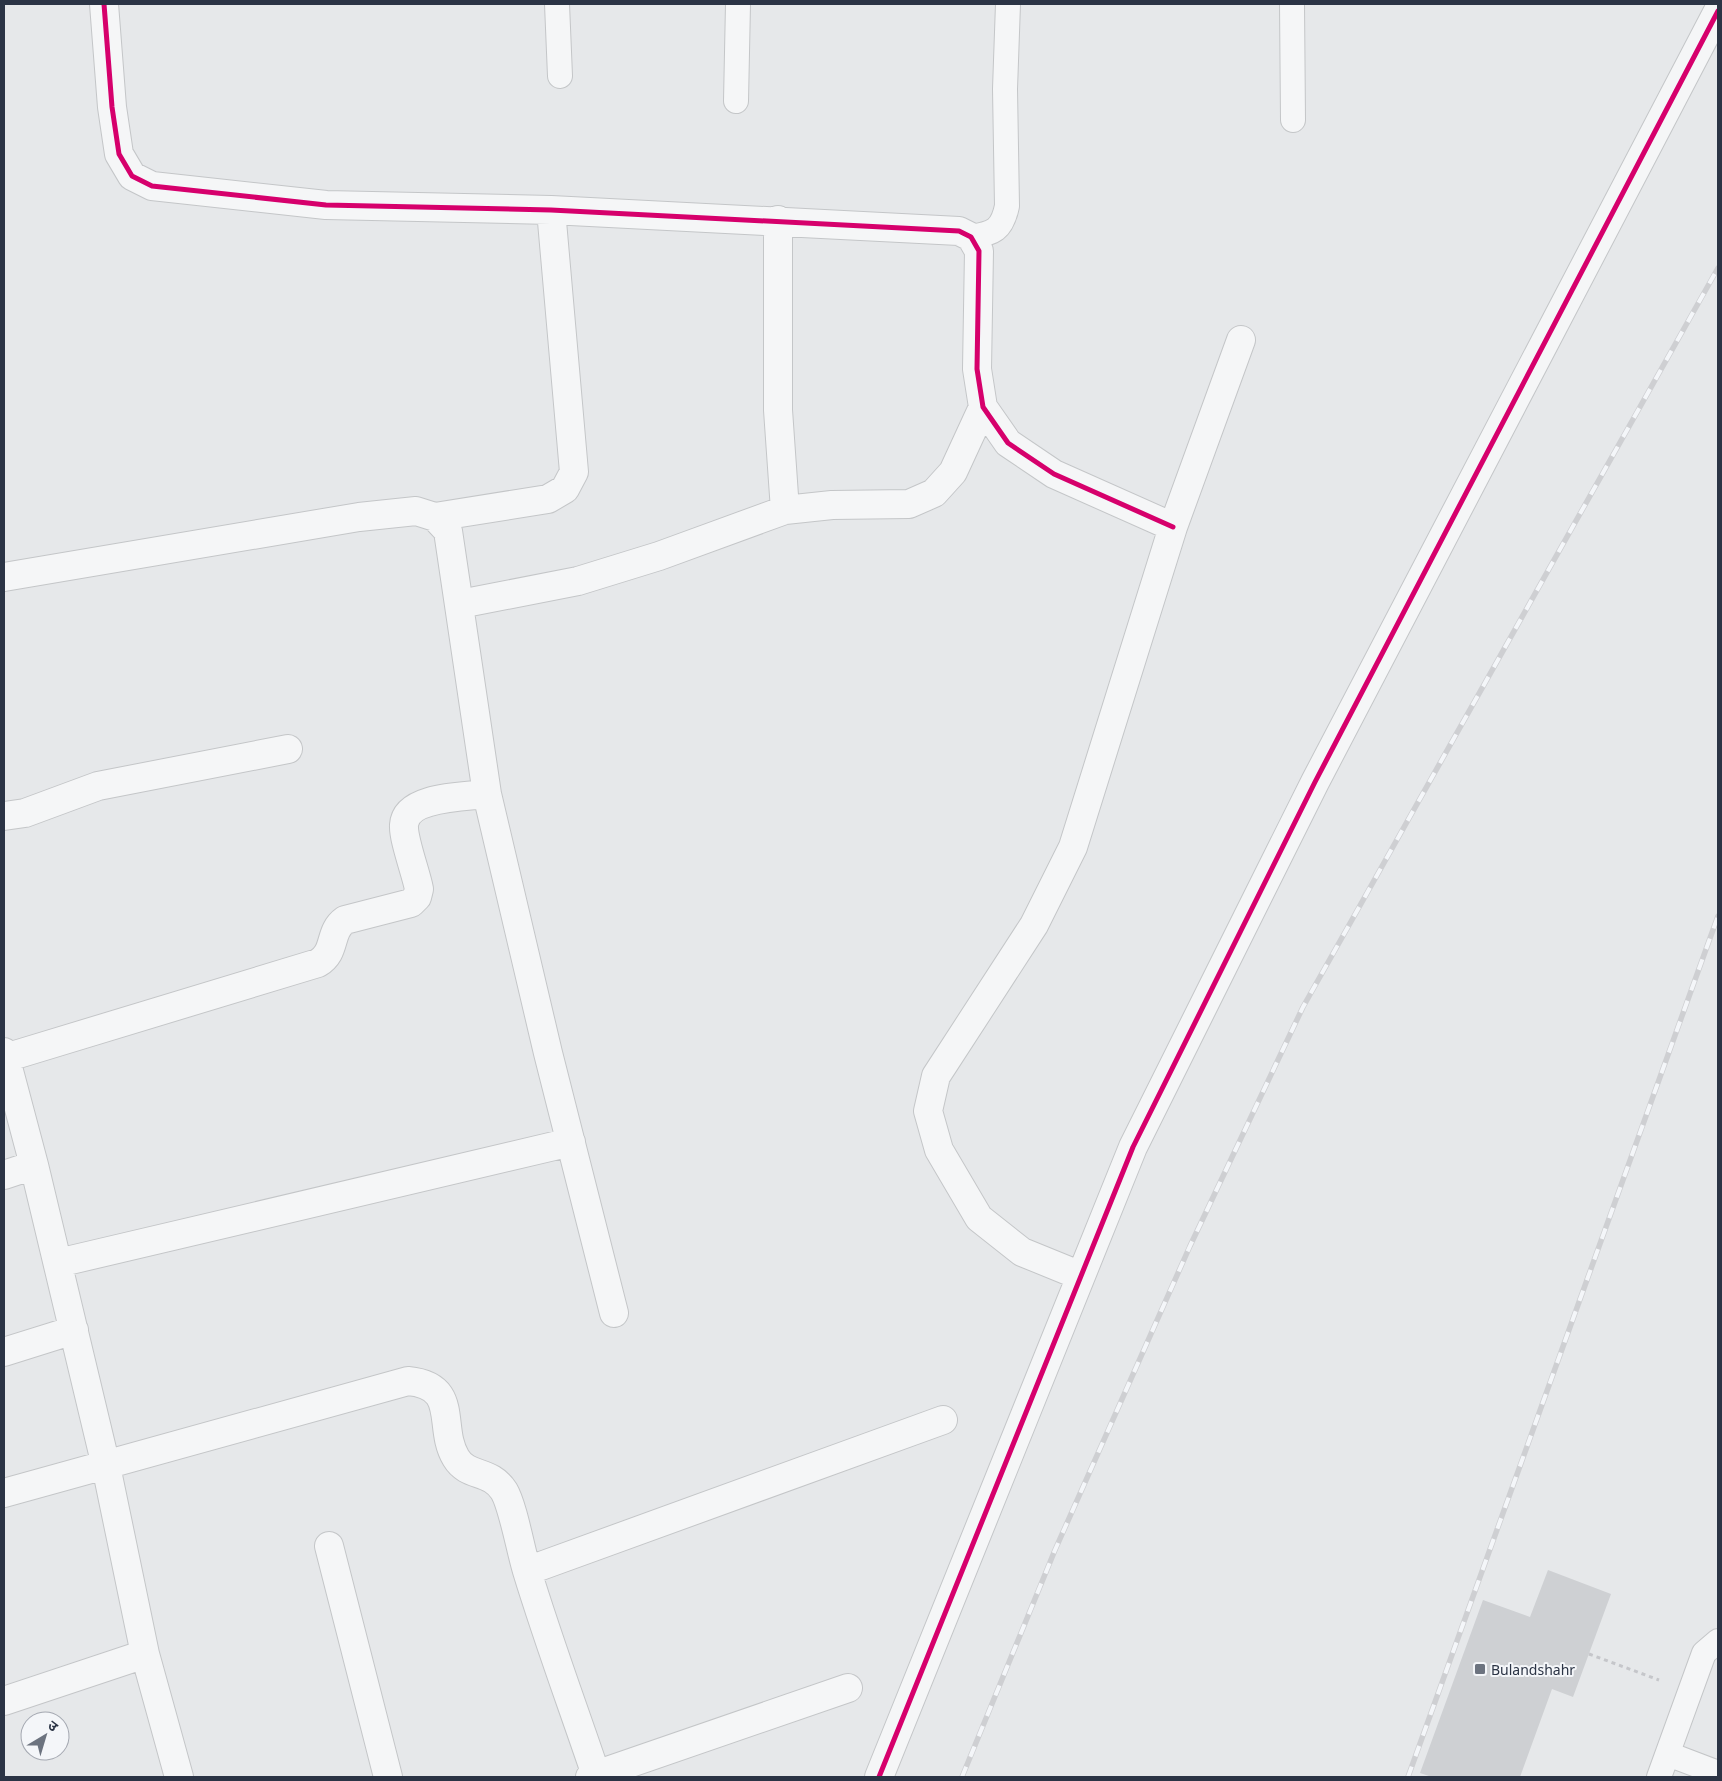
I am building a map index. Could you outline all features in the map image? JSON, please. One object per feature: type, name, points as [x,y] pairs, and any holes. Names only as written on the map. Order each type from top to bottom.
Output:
[{"type":"street","points":[[104,4],[112,107],[119,154],[132,176],[152,186],[326,205],[551,210],[959,230],[971,237],[979,251],[977,369],[984,407],[1008,443],[1054,474],[1173,528]]},
{"type":"street","points":[[879,1777],[1133,1147],[1315,782],[1718,11]]},
{"type":"street","points":[[4,577],[359,517],[416,511],[435,517],[548,499],[565,489],[574,472],[551,210]]},
{"type":"street","points":[[778,220],[778,410],[785,510]]},
{"type":"street","points":[[1081,1276],[1022,1252],[979,1218],[939,1150],[928,1111],[936,1076],[1034,925],[1073,847],[1173,528],[1241,340]]},
{"type":"street","points":[[460,604],[578,581],[668,552],[785,510],[832,505],[909,504],[934,493],[953,472],[984,407]]},
{"type":"street","points":[[435,517],[448,531],[487,794],[614,1313]]},
{"type":"street","points":[[4,816],[25,813],[98,786],[288,749]]},
{"type":"street","points":[[179,1777],[146,1654],[106,1466],[74,1330],[5,1055],[318,963],[326,958],[332,950],[333,934],[337,925],[344,920],[411,904],[417,897],[419,889],[404,826],[407,815],[413,807],[424,803],[487,794]]},
{"type":"street","points":[[58,1264],[571,1142]]},
{"type":"street","points":[[4,1175],[34,1165]]},
{"type":"street","points":[[4,1352],[74,1330]]},
{"type":"street","points":[[4,1493],[408,1381],[424,1382],[436,1390],[444,1405],[451,1445],[456,1458],[465,1468],[493,1478],[505,1492],[527,1571],[593,1776],[848,1688]]},
{"type":"street","points":[[527,1571],[943,1420]]},
{"type":"street","points":[[329,1546],[388,1777]]},
{"type":"street","points":[[4,1701],[146,1654]]},
{"type":"lane","points":[[557,4],[560,76]]},
{"type":"lane","points":[[736,100],[738,4]]},
{"type":"lane","points":[[971,237],[985,235],[997,230],[1004,220],[1007,206],[1005,88],[1008,4]]},
{"type":"lane","points":[[1292,4],[1293,120]]},
{"type":"lane","points":[[1659,1777],[1704,1653],[1718,1641]]},
{"type":"lane","points":[[1668,1754],[1718,1773]]},
{"type":"path","points":[[1589,1654],[1638,1672]]},
{"type":"building","points":[[1548,1570],[1611,1594],[1573,1697],[1552,1689],[1520,1777],[1432,1777],[1420,1773],[1483,1600],[1530,1617]]},
{"type":"railway","points":[[962,1777],[1055,1550],[1190,1246],[1303,1007],[1718,268]]},
{"type":"railway","points":[[1408,1777],[1718,916]]},
{"type":"cycle path","points":[[104,4],[112,107],[119,154],[132,176],[152,186],[326,205],[551,210],[959,231],[971,237],[979,251],[977,369],[983,407],[1008,443],[1054,474],[1173,527]]},
{"type":"cycle path","points":[[879,1777],[1133,1147],[1315,782],[1718,11]]},
{"type":"place","name":"Bulandshahr","points":[[1480,1669]]}]
